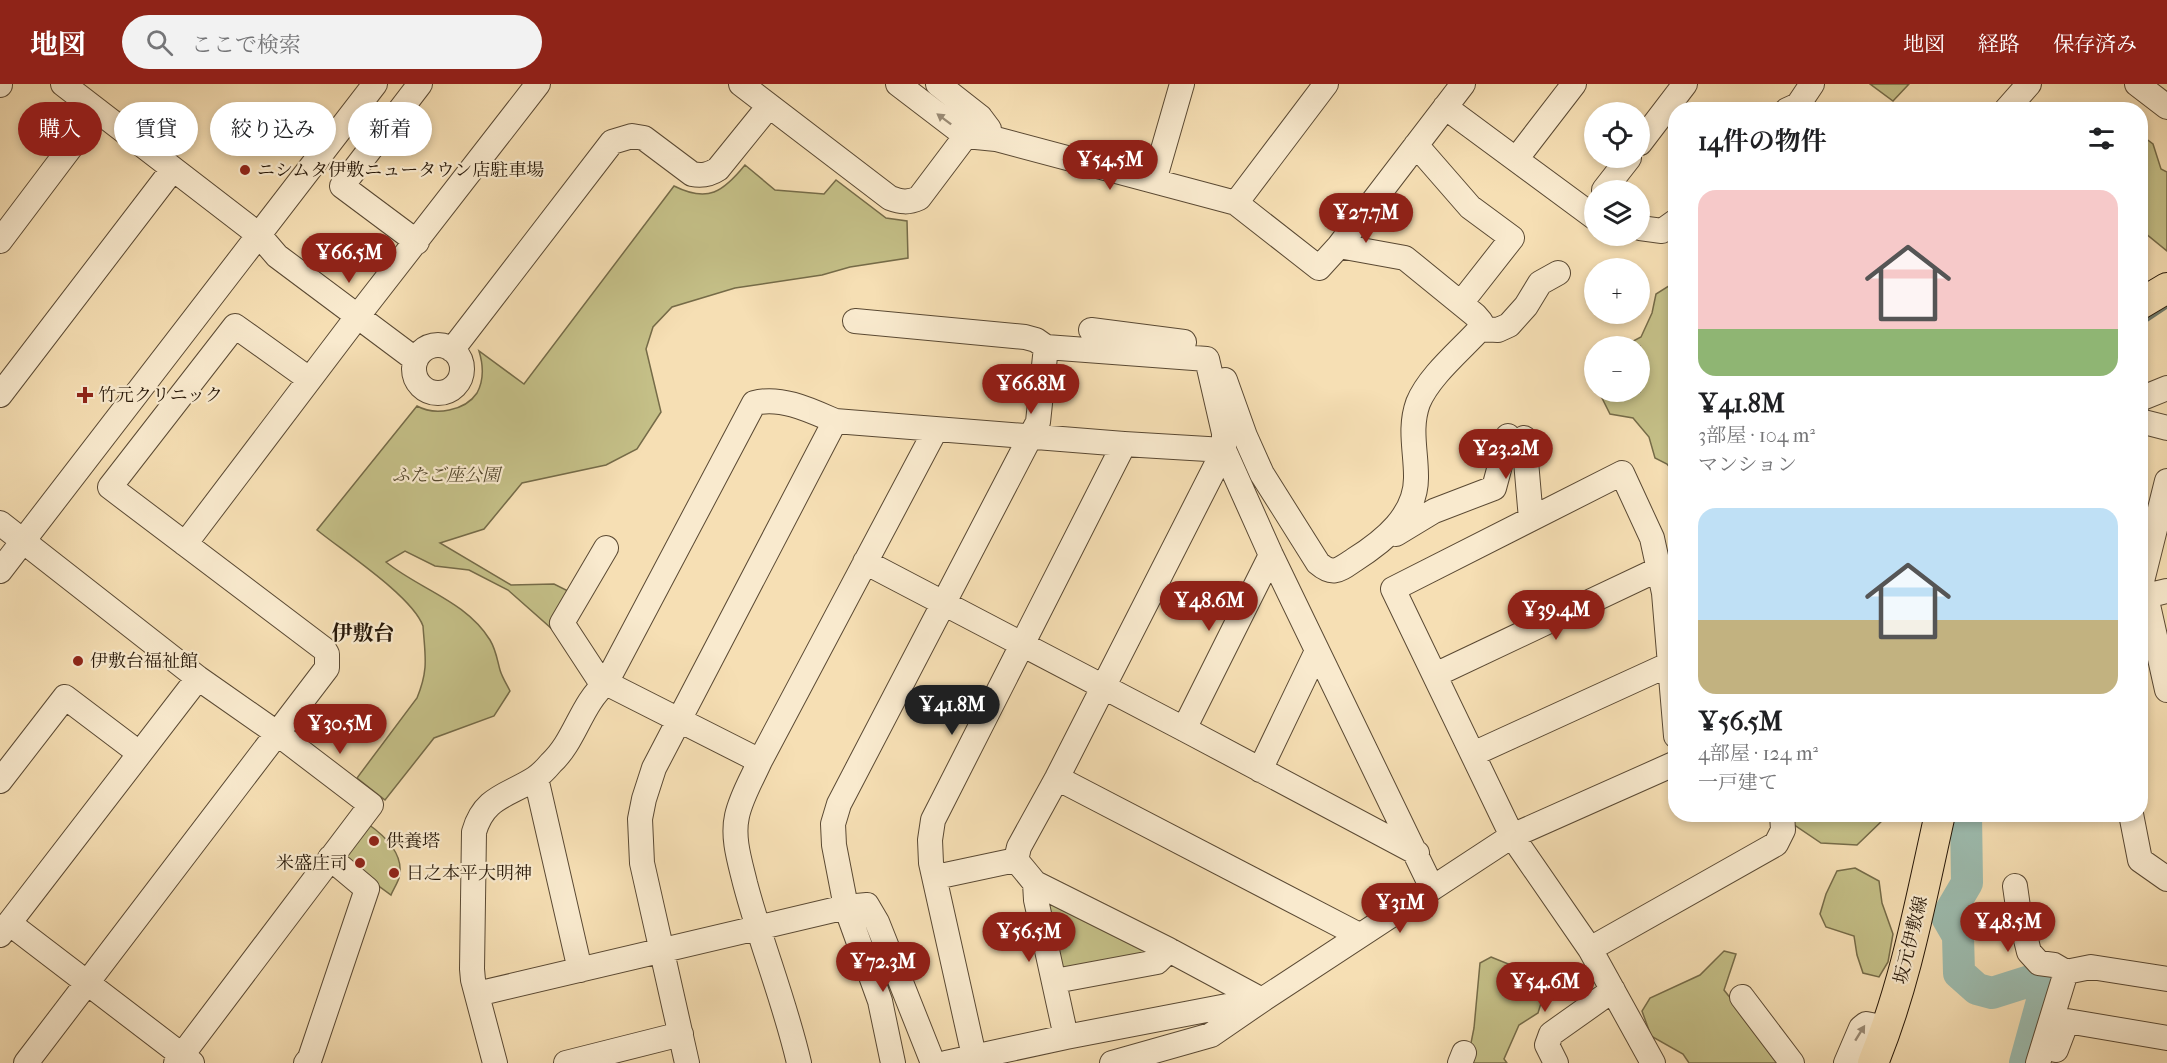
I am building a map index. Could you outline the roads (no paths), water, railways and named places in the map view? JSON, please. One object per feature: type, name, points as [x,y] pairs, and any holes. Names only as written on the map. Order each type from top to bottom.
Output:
[{"type":"main road","points":[[2148,299],[2167,288]]},
{"type":"main road","name":"坂元伊敷線","points":[[1873,1063],[1887,1028],[1907,963],[1939,822]]},
{"type":"street","points":[[63,84],[86,102]]},
{"type":"street","points":[[0,571],[375,84]]},
{"type":"street","points":[[417,242],[342,186],[420,84]]},
{"type":"street","points":[[185,544],[361,311],[538,84]]},
{"type":"street","points":[[741,84],[890,198],[901,202],[919,198],[973,127]]},
{"type":"street","points":[[898,84],[996,138],[1236,202],[1319,268],[1339,246],[1463,84]]},
{"type":"street","points":[[938,84],[973,127]]},
{"type":"street","points":[[1154,181],[1182,84]]},
{"type":"street","points":[[1236,202],[1326,84]]},
{"type":"street","points":[[1517,158],[1575,84]]},
{"type":"street","points":[[1671,102],[1684,84]]},
{"type":"street","points":[[1800,102],[1812,84]]},
{"type":"street","points":[[2013,102],[2029,84]]},
{"type":"street","points":[[2137,84],[2167,108]]},
{"type":"street","points":[[1650,130],[1668,105]]},
{"type":"street","points":[[452,350],[612,142],[632,136],[644,138],[692,174],[700,176],[711,174],[718,169],[769,106]]},
{"type":"street","points":[[1445,106],[1584,205]]},
{"type":"street","points":[[102,114],[259,235],[285,245],[361,311],[420,354]]},
{"type":"street","points":[[1416,145],[1470,207],[1512,238],[1461,303]]},
{"type":"street","points":[[0,241],[64,156]]},
{"type":"street","points":[[1612,180],[1621,168]]},
{"type":"street","points":[[0,395],[173,169]]},
{"type":"street","points":[[1650,229],[1662,231],[1668,226]]},
{"type":"street","points":[[1339,246],[1405,258],[1481,322],[1480,329],[1431,382],[1419,402],[1412,434],[1417,477],[1414,496],[1410,507],[1381,543]]},
{"type":"street","points":[[1480,329],[1498,330],[1509,325],[1526,306],[1540,284],[1558,273]]},
{"type":"street","points":[[855,321],[1024,336],[1046,347],[1211,357]]},
{"type":"street","points":[[26,1063],[325,672],[327,654],[324,650],[110,487],[235,326],[309,379]]},
{"type":"street","points":[[1091,330],[1211,348],[1224,433],[1224,450],[1270,555],[1417,853],[1432,888]]},
{"type":"street","points":[[438,345],[452,350],[459,357],[462,373],[453,387],[438,393],[422,387],[414,373],[420,354],[438,345]]},
{"type":"street","points":[[893,1063],[880,1001],[846,907],[834,845],[833,824],[839,804],[1038,422],[1046,347]]},
{"type":"street","points":[[1211,357],[1262,474],[1318,563],[1327,570],[1338,570],[1434,511],[1494,488],[1516,437],[1531,519]]},
{"type":"street","points":[[2148,396],[2167,388]]},
{"type":"street","points":[[495,1063],[472,969],[474,832],[478,818],[496,799],[536,778],[566,748],[597,690],[606,683],[754,403],[764,400],[805,407],[835,421],[1224,450]]},
{"type":"street","points":[[687,1063],[642,863],[640,819],[644,799],[654,768],[835,421]]},
{"type":"street","points":[[2148,422],[2167,428]]},
{"type":"street","points":[[799,1063],[792,1033],[757,929],[736,841],[736,817],[760,761],[936,429]]},
{"type":"street","points":[[974,1056],[936,877],[931,863],[930,840],[933,820],[1124,444]]},
{"type":"street","points":[[1016,860],[1019,848],[1224,450]]},
{"type":"street","points":[[1653,1063],[1590,949],[1512,836],[1393,589],[1622,473],[1652,538],[1664,593],[1668,640]]},
{"type":"street","points":[[2148,557],[2167,481]]},
{"type":"street","points":[[0,523],[198,678],[278,734],[371,805],[183,1060],[88,983],[5,929],[198,678]]},
{"type":"street","points":[[606,548],[562,622],[598,678],[760,761]]},
{"type":"street","points":[[1184,729],[1270,555]]},
{"type":"street","points":[[865,562],[1417,853]]},
{"type":"street","points":[[1435,675],[1659,569]]},
{"type":"street","points":[[2156,593],[2167,690]]},
{"type":"street","points":[[1260,770],[1317,651]]},
{"type":"street","points":[[1473,754],[1668,665]]},
{"type":"street","points":[[0,781],[65,697],[139,753]]},
{"type":"street","points":[[1112,1063],[1211,1035],[1262,999],[1512,836],[1668,767]]},
{"type":"street","points":[[536,778],[580,970]]},
{"type":"street","points":[[1057,778],[1359,936]]},
{"type":"street","points":[[1590,949],[1776,844],[1783,830],[1782,822]]},
{"type":"street","points":[[2133,822],[2140,860],[2167,879]]},
{"type":"street","points":[[306,1063],[310,1058],[367,889],[330,858]]},
{"type":"street","points":[[936,877],[1016,860]]},
{"type":"street","points":[[1016,860],[1035,883],[1262,999]]},
{"type":"street","points":[[1035,883],[1036,900],[1066,1037]]},
{"type":"street","points":[[2015,886],[2029,952],[2039,963],[2054,965],[2066,972],[2091,967],[2167,979]]},
{"type":"street","points":[[477,994],[846,907],[867,905],[877,922],[933,1063]]},
{"type":"street","points":[[1055,981],[1157,962],[1169,950]]},
{"type":"street","points":[[2048,1059],[2066,972]]},
{"type":"street","points":[[1556,1063],[1547,1045],[1551,1035],[1613,990]]},
{"type":"street","points":[[1742,998],[1792,1063]]},
{"type":"street","points":[[946,1063],[1262,999]]},
{"type":"street","points":[[2048,1059],[2067,1021],[2167,1038]]},
{"type":"street","points":[[1846,1063],[1861,1028],[1866,1024],[1887,1028]]},
{"type":"street","points":[[566,1063],[681,1034]]},
{"type":"waterway","points":[[2148,319],[2167,306]]},
{"type":"waterway","points":[[1966,822],[1967,883],[1947,917],[1958,936],[1959,973],[1977,989],[1992,993],[2033,980],[2047,983],[2025,1063]]},
{"type":"place","name":"ニシムタ伊敷ニュータウン店駐車場","points":[[245,170]]},
{"type":"place","name":"竹元クリニック","points":[[85,395]]},
{"type":"place","name":"伊敷台福祉館","points":[[78,661]]},
{"type":"place","name":"供養塔","points":[[374,841]]},
{"type":"place","name":"米盛庄司","points":[[360,863]]},
{"type":"place","name":"日之本平大明神","points":[[394,873]]},
{"type":"district","name":"伊敷台","points":[[363,633]]},
{"type":"park label","name":"ふたご座公園","points":[[446,475]]}]
